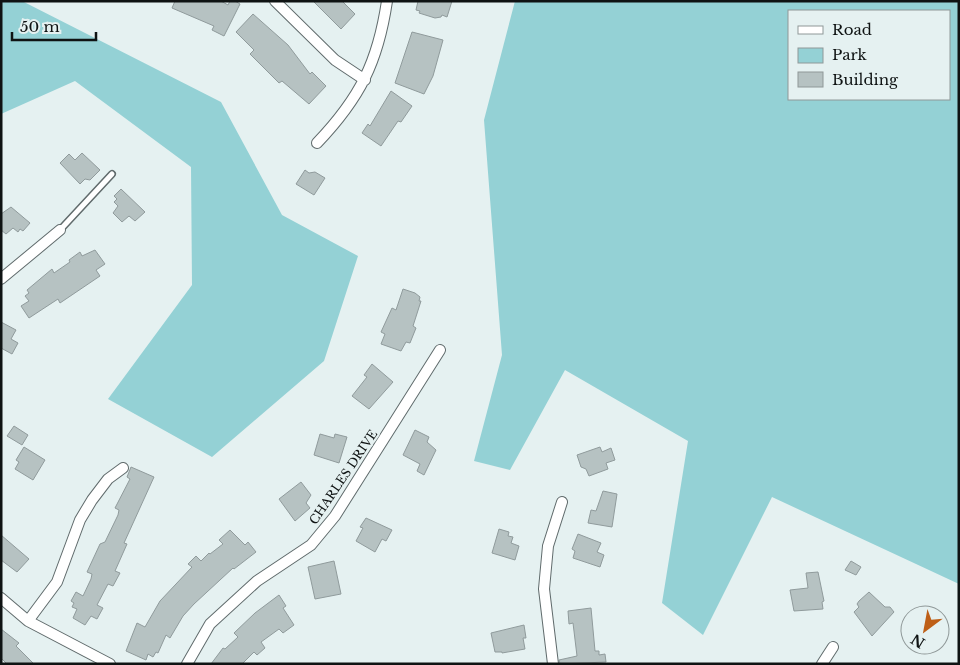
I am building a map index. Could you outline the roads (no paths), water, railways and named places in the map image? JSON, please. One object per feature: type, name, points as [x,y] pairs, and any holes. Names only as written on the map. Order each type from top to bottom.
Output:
[{"type":"street","points":[[274,1],[335,60],[364,80]]},
{"type":"street","points":[[317,142],[334,125],[372,66],[382,31],[387,1]]},
{"type":"street","points":[[1,279],[60,230]]},
{"type":"street","name":"CHARLES DRIVE","points":[[187,664],[210,624],[258,581],[312,545],[335,516],[440,350]]},
{"type":"street","points":[[28,621],[57,582],[80,520],[92,500],[108,479],[123,468]]},
{"type":"street","points":[[553,664],[544,589],[548,546],[562,502]]},
{"type":"street","points":[[1,598],[28,621],[110,664]]},
{"type":"street","points":[[822,664],[833,647]]},
{"type":"lane","points":[[60,230],[112,174]]}]
